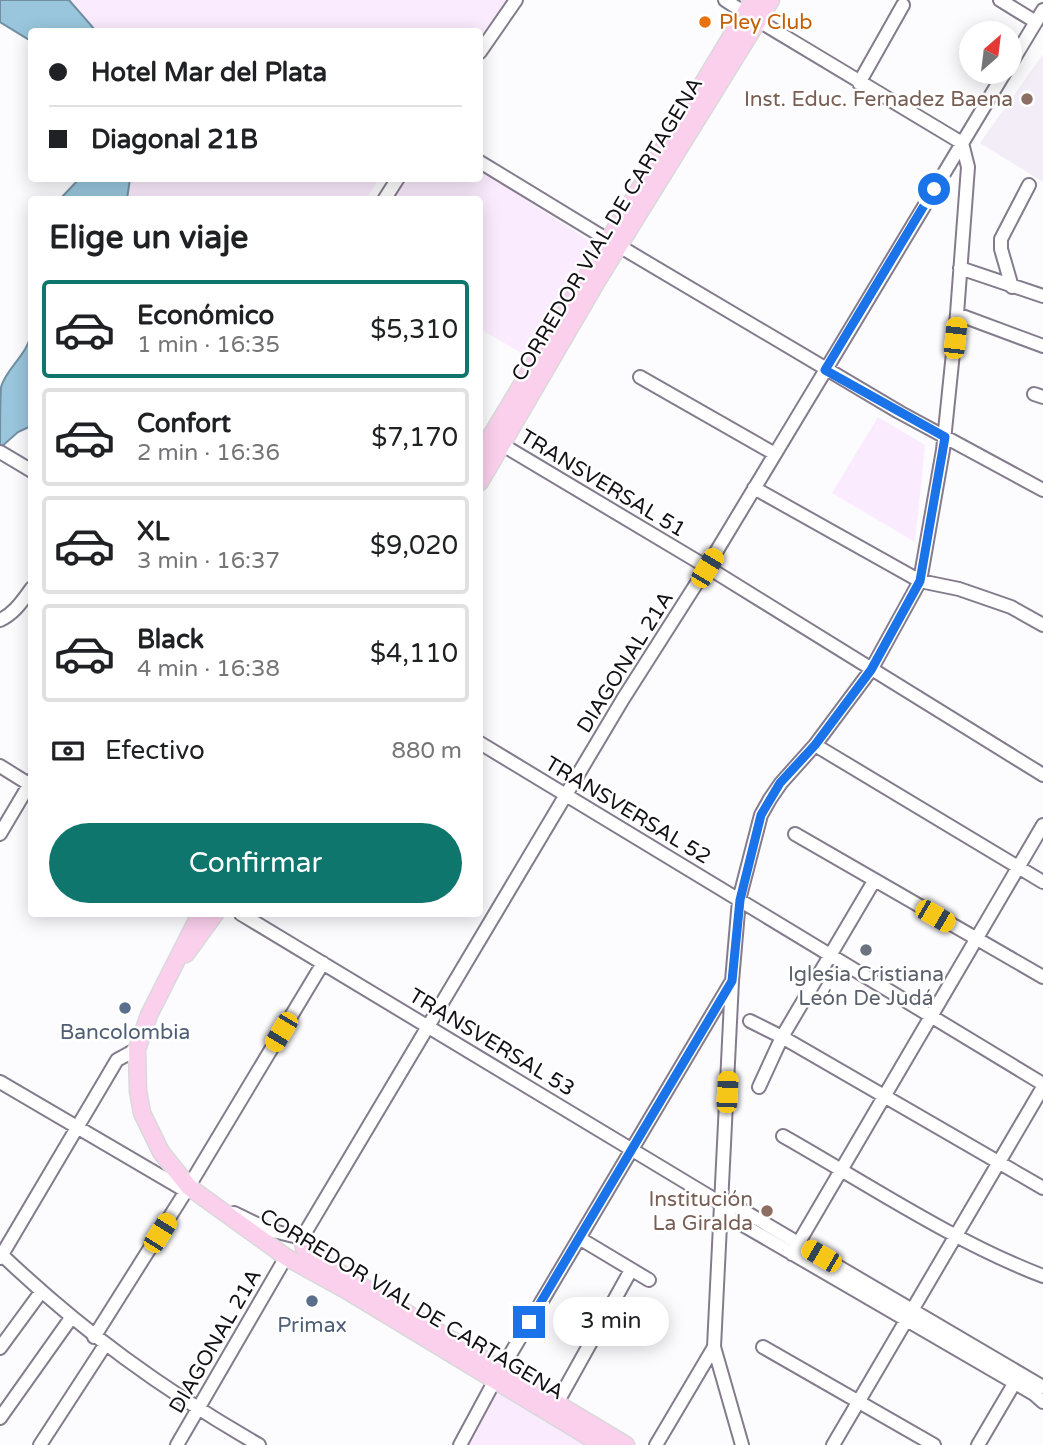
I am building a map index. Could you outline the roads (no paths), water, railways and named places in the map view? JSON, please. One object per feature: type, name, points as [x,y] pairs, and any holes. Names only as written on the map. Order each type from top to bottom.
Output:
[{"type":"main road","name":"CORREDOR VIAL DE CARTAGENA","points":[[483,469],[490,438],[614,243],[752,11],[771,0]]},
{"type":"main road","name":"CORREDOR VIAL DE CARTAGENA","points":[[199,917],[145,1024],[138,1049],[138,1091],[142,1113],[161,1152],[188,1189],[286,1257],[498,1375],[557,1404],[626,1445]]},
{"type":"main road","name":"CORREDOR VIAL DE CARTAGENA","points":[[171,973],[213,917]]},
{"type":"main road","name":"CORREDOR VIAL DE CARTAGENA","points":[[302,1238],[304,1248],[312,1256],[602,1445]]},
{"type":"street","points":[[483,48],[516,0]]},
{"type":"street","points":[[725,0],[752,11],[859,83],[961,143],[968,167],[945,437],[920,581],[871,670],[815,745],[780,783],[761,815],[740,900],[732,981],[714,1347],[742,1445]]},
{"type":"street","points":[[1000,0],[1036,22]]},
{"type":"street","points":[[859,83],[903,5]]},
{"type":"street","points":[[1022,45],[1043,10]]},
{"type":"street","name":"DIAGONAL 21A","points":[[302,1238],[623,699],[707,568],[998,84]]},
{"type":"street","points":[[483,164],[825,370],[1043,490]]},
{"type":"street","points":[[1012,287],[1001,249],[1001,239],[1029,185]]},
{"type":"street","points":[[960,268],[1043,296]]},
{"type":"street","points":[[957,314],[1043,346]]},
{"type":"street","points":[[640,377],[775,454]]},
{"type":"street","name":"TRANSVERSAL 51","points":[[490,438],[1043,775]]},
{"type":"street","points":[[0,452],[28,469]]},
{"type":"street","points":[[754,488],[920,581],[959,589],[1011,607],[1043,625]]},
{"type":"street","points":[[0,620],[10,615],[28,593]]},
{"type":"street","name":"TRANSVERSAL 52","points":[[483,745],[1043,1086]]},
{"type":"street","points":[[815,745],[1043,883]]},
{"type":"street","points":[[0,766],[28,782]]},
{"type":"street","points":[[0,834],[28,789]]},
{"type":"street","points":[[795,1249],[1043,825]]},
{"type":"street","points":[[795,834],[1043,977]]},
{"type":"street","points":[[759,1087],[782,1037],[874,881]]},
{"type":"street","name":"TRANSVERSAL 53","points":[[247,917],[722,1204],[737,1207],[795,1249],[1018,1379],[1043,1402]]},
{"type":"street","points":[[40,1445],[323,963]]},
{"type":"street","points":[[460,1445],[498,1375],[732,981]]},
{"type":"street","points":[[750,1021],[1043,1188]]},
{"type":"street","points":[[138,1049],[117,1060],[1,1256],[100,1341],[197,1410],[259,1445]]},
{"type":"street","points":[[0,1082],[188,1189]]},
{"type":"street","points":[[833,1445],[1043,1086]]},
{"type":"street","points":[[783,1136],[956,1235],[1008,1262],[1043,1276]]},
{"type":"street","points":[[207,1200],[269,1230],[302,1238]]},
{"type":"street","points":[[579,1238],[649,1280]]},
{"type":"street","name":"DIAGONAL 21A","points":[[177,1445],[286,1257]]},
{"type":"street","points":[[557,1404],[631,1270]]},
{"type":"street","points":[[0,1348],[41,1292]]},
{"type":"street","points":[[0,1418],[71,1318]]},
{"type":"street","points":[[656,1445],[714,1347]]},
{"type":"street","points":[[763,1347],[934,1445]]},
{"type":"street","points":[[978,1445],[1018,1379]]},
{"type":"street","name":"TRANSVERSAL 53","points":[[1018,1379],[1043,1387]]},
{"type":"water","points":[[0,0],[69,0],[93,28],[28,28],[28,39],[0,22]]},
{"type":"water","points":[[76,182],[130,182],[127,196],[63,196]]},
{"type":"water","points":[[28,343],[28,427],[18,432],[0,448],[1,387]]},
{"type":"place","name":"Pley Club","points":[[705,22]]},
{"type":"place","name":"Inst. Educ. Fernadez Baena","points":[[1027,99]]},
{"type":"place","name":"Iglesia Cristiana León De Judá","points":[[866,950]]},
{"type":"place","name":"Bancolombia","points":[[125,1008]]},
{"type":"place","name":"Institución La Giralda","points":[[767,1211]]},
{"type":"place","name":"Primax","points":[[312,1301]]}]
